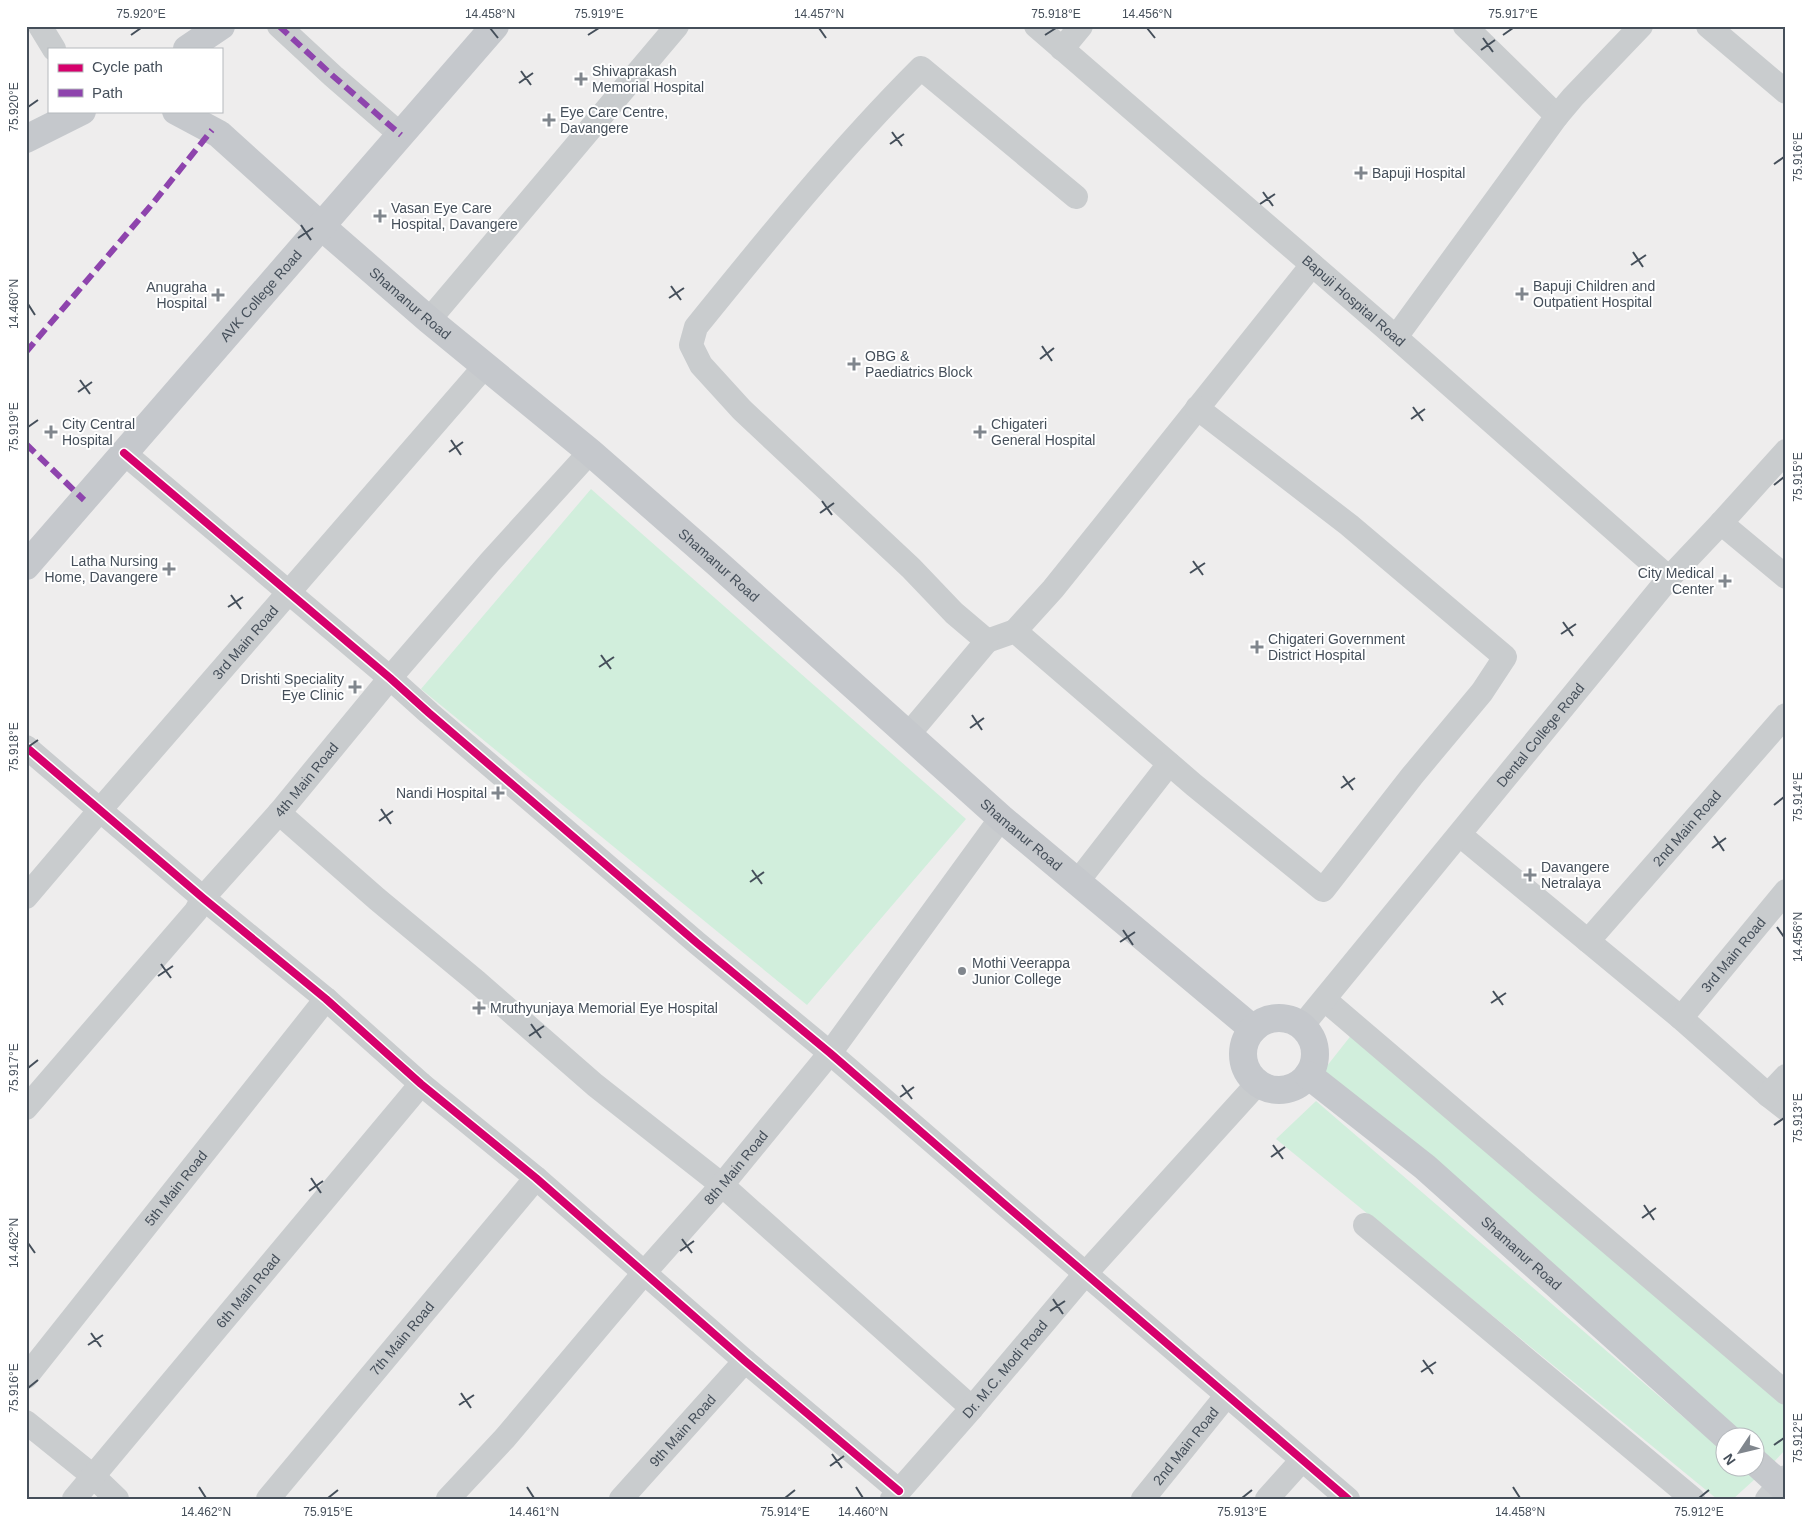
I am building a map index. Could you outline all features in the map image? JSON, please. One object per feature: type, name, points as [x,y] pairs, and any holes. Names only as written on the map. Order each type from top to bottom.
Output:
[{"type":"main road","points":[[188,48],[221,26]]},
{"type":"main road","name":"AVK College Road","points":[[26,566],[495,26]]},
{"type":"main road","points":[[26,139],[80,112]]},
{"type":"main road","name":"Shamanur Road","points":[[178,112],[219,134],[429,320],[590,452],[1001,818],[1253,1029]]},
{"type":"main road","points":[[1278,1018],[1288,1019],[1302,1026],[1312,1039],[1315,1049],[1315,1060],[1301,1083],[1284,1090],[1266,1088],[1251,1077],[1243,1060],[1243,1050],[1246,1040],[1253,1029],[1268,1019],[1278,1018]]},
{"type":"main road","name":"Shamanur Road","points":[[1308,1074],[1425,1166],[1717,1428]]},
{"type":"main road","points":[[1764,1471],[1780,1487]]},
{"type":"street","points":[[40,26],[53,48]]},
{"type":"street","points":[[279,26],[401,135]]},
{"type":"street","points":[[429,320],[677,26]]},
{"type":"street","name":"Bapuji Hospital Road","points":[[1036,26],[1396,337],[1669,578]]},
{"type":"street","points":[[1062,49],[1081,26]]},
{"type":"street","points":[[1464,26],[1558,116]]},
{"type":"street","points":[[1396,337],[1558,116],[1573,97],[1641,26]]},
{"type":"street","points":[[1720,30],[1786,92]]},
{"type":"street","points":[[987,641],[954,613],[911,568],[742,410],[701,365],[691,345],[696,327],[755,255],[845,148],[922,68],[1076,197]]},
{"type":"street","points":[[908,735],[987,641],[1015,631],[1059,582],[1312,265]]},
{"type":"street","name":"3rd Main Road","points":[[26,898],[485,366]]},
{"type":"street","points":[[1015,631],[1169,764],[1323,890],[1412,776],[1482,692],[1505,657],[1348,525],[1197,408]]},
{"type":"street","name":"Dental College Road","points":[[1302,1026],[1669,578],[1786,451]]},
{"type":"street","name":"4th Main Road","points":[[26,1108],[196,911],[203,898],[278,813],[390,678],[490,562],[590,452]]},
{"type":"street","points":[[124,453],[390,678],[698,943],[830,1053],[1348,1499]]},
{"type":"street","points":[[1721,523],[1786,577]]},
{"type":"street","name":"2nd Main Road","points":[[1588,941],[1786,715]]},
{"type":"street","points":[[26,747],[203,898],[326,999],[421,1084],[536,1178],[895,1495]]},
{"type":"street","points":[[1078,881],[1169,764]]},
{"type":"street","points":[[278,813],[377,900],[477,982],[595,1085],[722,1186],[972,1408]]},
{"type":"street","name":"8th Main Road","points":[[448,1499],[505,1438],[644,1274],[722,1186],[830,1053],[1001,818]]},
{"type":"street","points":[[1460,835],[1681,1018],[1777,1102],[1786,1076]]},
{"type":"street","name":"3rd Main Road","points":[[1681,1018],[1786,891]]},
{"type":"street","name":"5th Main Road","points":[[26,1377],[326,999]]},
{"type":"street","points":[[1325,1000],[1786,1392]]},
{"type":"street","name":"Dr. M.C. Modi Road","points":[[895,1495],[972,1408],[1085,1274],[1258,1083]]},
{"type":"street","name":"6th Main Road","points":[[74,1499],[421,1084]]},
{"type":"street","name":"7th Main Road","points":[[268,1499],[536,1178]]},
{"type":"street","points":[[1365,1225],[1693,1499]]},
{"type":"street","name":"9th Main Road","points":[[621,1499],[745,1361]]},
{"type":"street","name":"2nd Main Road","points":[[1143,1499],[1227,1395]]},
{"type":"street","points":[[26,1422],[93,1476],[117,1499]]},
{"type":"street","points":[[1267,1499],[1302,1460]]},
{"type":"green space","points":[[591,489],[966,819],[807,1005],[421,689]]},
{"type":"green space","points":[[1353,1033],[1786,1398],[1786,1449],[1770,1466],[1764,1460],[1764,1428],[1728,1428],[1319,1076]]},
{"type":"green space","points":[[1316,1101],[1714,1443],[1714,1478],[1755,1479],[1733,1499],[1717,1499],[1276,1139]]},
{"type":"marked path","points":[[279,26],[401,135]]},
{"type":"marked path","points":[[26,352],[153,203],[212,130]]},
{"type":"marked path","points":[[26,444],[84,500]]},
{"type":"cycle path","points":[[124,453],[390,678],[697,943],[830,1053],[1348,1499]]},
{"type":"cycle path","points":[[26,747],[203,898],[326,999],[421,1084],[536,1178],[745,1361],[899,1491]]},
{"type":"place","name":"Shivaprakash Memorial Hospital","points":[[581,79]]},
{"type":"place","name":"Eye Care Centre, Davangere","points":[[549,120]]},
{"type":"place","name":"Bapuji Hospital","points":[[1361,173]]},
{"type":"place","name":"Vasan Eye Care Hospital, Davangere","points":[[380,216]]},
{"type":"place","name":"Bapuji Children and Outpatient Hospital","points":[[1522,294]]},
{"type":"place","name":"Anugraha Hospital","points":[[218,295]]},
{"type":"place","name":"OBG & Paediatrics Block","points":[[854,364]]},
{"type":"place","name":"City Central Hospital","points":[[51,432]]},
{"type":"place","name":"Chigateri General Hospital","points":[[980,432]]},
{"type":"place","name":"Latha Nursing Home, Davangere","points":[[169,569]]},
{"type":"place","name":"City Medical Center","points":[[1725,581]]},
{"type":"place","name":"Chigateri Government District Hospital","points":[[1257,647]]},
{"type":"place","name":"Drishti Speciality Eye Clinic","points":[[355,687]]},
{"type":"place","name":"Nandi Hospital","points":[[498,793]]},
{"type":"place","name":"Davangere Netralaya","points":[[1530,875]]},
{"type":"place","name":"Mothi Veerappa Junior College","points":[[962,971]]},
{"type":"place","name":"Mruthyunjaya Memorial Eye Hospital","points":[[479,1008]]}]
